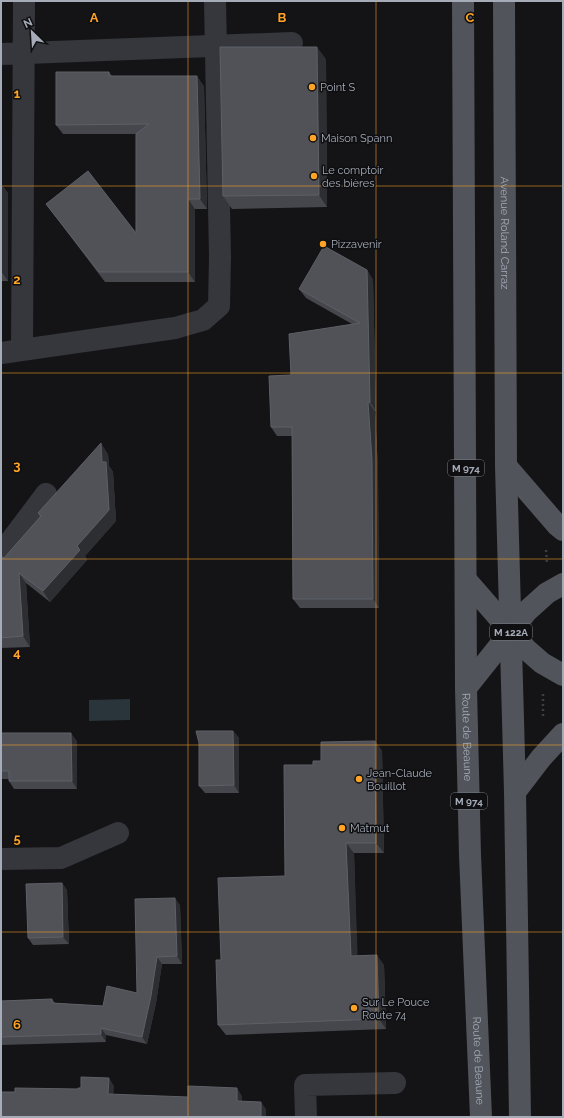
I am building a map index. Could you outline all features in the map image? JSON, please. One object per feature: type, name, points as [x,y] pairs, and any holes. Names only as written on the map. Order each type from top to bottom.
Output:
[{"type":"main road","name":"Route de Beaune","points":[[463,1],[466,688],[470,855],[481,1117]]},
{"type":"main road","name":"Avenue Roland Carraz","points":[[504,1],[506,466]]},
{"type":"main road","points":[[506,466],[563,530]]},
{"type":"main road","points":[[506,466],[515,792],[520,1117]]},
{"type":"main road","name":"M 122A","points":[[466,580],[526,649],[542,663],[563,674]]},
{"type":"main road","name":"M 122A","points":[[466,688],[527,611],[547,593],[563,584]]},
{"type":"main road","points":[[515,792],[541,758],[563,734]]},
{"type":"street","points":[[24,1],[11,352],[175,328],[203,320],[218,306],[220,257],[215,1]]},
{"type":"street","points":[[1,54],[292,43]]},
{"type":"street","points":[[1,554],[46,494]]},
{"type":"street","points":[[1,859],[61,858],[118,833]]},
{"type":"street","points":[[306,1117],[305,1085],[395,1083]]},
{"type":"shaded area","points":[[130,699],[130,720],[89,721],[89,700]]},
{"type":"building","points":[[220,47],[317,47],[319,195],[223,196]]},
{"type":"building","points":[[56,72],[109,72],[109,76],[197,76],[200,199],[188,199],[188,272],[99,272],[46,204],[88,171],[136,233],[136,134],[149,124],[56,125]]},
{"type":"building","points":[[324,246],[367,270],[370,402],[368,402],[372,460],[373,599],[293,599],[292,427],[271,427],[269,376],[291,375],[289,334],[360,323],[299,289]]},
{"type":"building","points":[[101,443],[102,462],[106,462],[109,510],[77,546],[80,550],[43,591],[19,573],[23,636],[1,638],[1,556],[4,558],[41,516],[38,513]]},
{"type":"building","points":[[196,731],[233,731],[234,785],[199,786],[199,743]]},
{"type":"building","points":[[1,733],[71,733],[72,781],[9,781],[9,771],[1,771]]},
{"type":"building","points":[[375,741],[376,843],[346,843],[351,956],[377,955],[379,1019],[218,1025],[216,960],[221,960],[218,878],[285,876],[284,765],[313,765],[313,761],[321,761],[321,742]]},
{"type":"building","points":[[62,883],[63,937],[28,938],[26,884]]},
{"type":"building","points":[[175,898],[177,956],[157,957],[151,996],[142,1037],[101,1028],[101,1034],[1,1037],[1,1001],[52,999],[52,1003],[103,1006],[107,986],[137,993],[135,899]]},
{"type":"building","points":[[81,1077],[109,1078],[108,1094],[188,1097],[188,1086],[237,1088],[237,1101],[261,1102],[261,1117],[1,1117],[1,1092],[15,1092],[15,1088],[78,1089],[81,1088]]},
{"type":"place","name":"Point S","points":[[312,87]]},
{"type":"place","name":"Maison Spann","points":[[313,138]]},
{"type":"place","name":"Le comptoir des bières","points":[[314,176]]},
{"type":"place","name":"Pizzavenir","points":[[323,244]]},
{"type":"place","name":"Jean-Claude Bouillot","points":[[359,779]]},
{"type":"place","name":"Matmut","points":[[342,828]]},
{"type":"place","name":"Sur Le Pouce Route 74","points":[[354,1008]]}]
